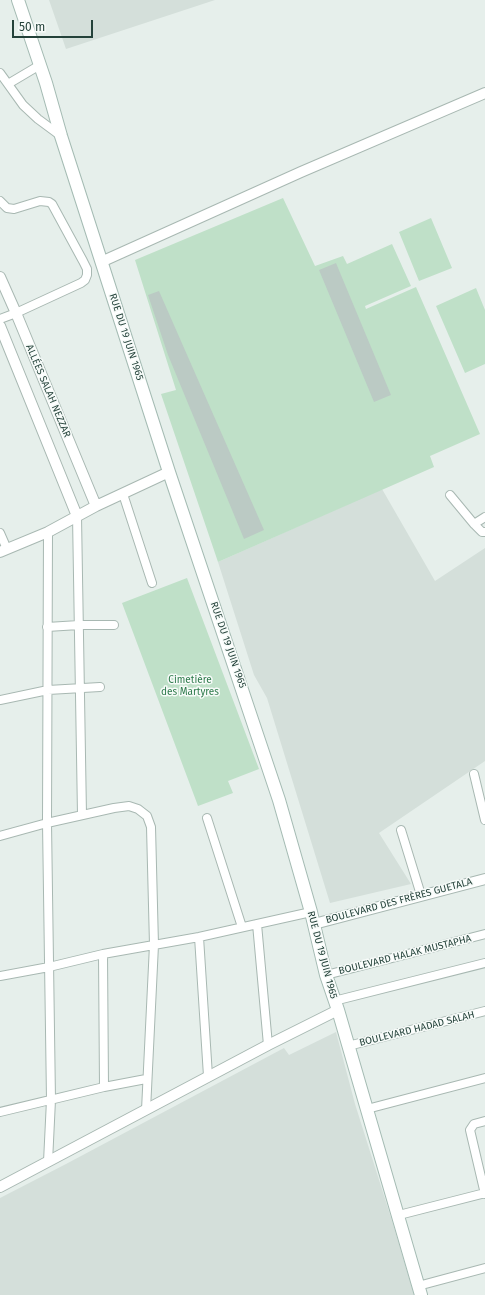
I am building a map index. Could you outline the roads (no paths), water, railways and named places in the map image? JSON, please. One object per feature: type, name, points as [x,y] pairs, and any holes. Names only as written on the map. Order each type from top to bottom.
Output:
[{"type":"main road","name":"RUE DU 19 JUIN 1965","points":[[18,0],[169,472],[279,800],[311,912],[326,975],[420,1290]]},
{"type":"street","points":[[8,84],[40,65]]},
{"type":"street","points":[[0,73],[23,105],[38,119],[61,136]]},
{"type":"street","points":[[101,262],[301,172],[485,93]]},
{"type":"street","points":[[0,201],[7,208],[14,209],[40,201],[49,202],[56,211],[87,269],[85,280],[81,283],[0,319]]},
{"type":"street","name":"ALLÉES SALAH NEZZAR","points":[[0,277],[96,506]]},
{"type":"street","points":[[0,326],[77,516],[82,815]]},
{"type":"street","points":[[0,534],[3,550],[48,532],[96,506],[169,472]]},
{"type":"street","points":[[123,494],[152,583]]},
{"type":"street","points":[[450,495],[474,524],[482,532],[485,532]]},
{"type":"street","points":[[474,524],[485,517]]},
{"type":"street","points":[[48,532],[47,823],[51,1100],[48,1162]]},
{"type":"street","points":[[47,627],[114,624]]},
{"type":"street","points":[[0,700],[48,690],[100,687]]},
{"type":"street","points":[[474,774],[485,820]]},
{"type":"street","points":[[0,836],[47,823],[128,806],[138,808],[147,816],[151,827],[154,945],[146,1079],[146,1110]]},
{"type":"street","points":[[207,818],[242,927]]},
{"type":"street","points":[[401,830],[421,895]]},
{"type":"street","name":"BOULEVARD DES FRÈRES GUETALA","points":[[314,924],[485,879]]},
{"type":"street","points":[[0,976],[48,967],[103,954],[199,937],[311,912]]},
{"type":"street","points":[[257,924],[268,1045]]},
{"type":"street","name":"BOULEVARD HALAK MUSTAPHA","points":[[326,975],[485,934]]},
{"type":"street","points":[[199,937],[208,1076]]},
{"type":"street","points":[[103,954],[104,1087]]},
{"type":"street","points":[[0,1187],[268,1045],[336,1005],[485,962]]},
{"type":"street","name":"BOULEVARD HADAD SALAH","points":[[348,1046],[485,1011]]},
{"type":"street","points":[[367,1109],[485,1078]]},
{"type":"street","points":[[0,1112],[104,1087],[146,1079]]},
{"type":"street","points":[[398,1216],[485,1193],[470,1130],[474,1124],[485,1121]]},
{"type":"street","points":[[420,1290],[485,1268]]},
{"type":"park label","name":"Cimetière des Martyres","points":[[190,686]]}]
